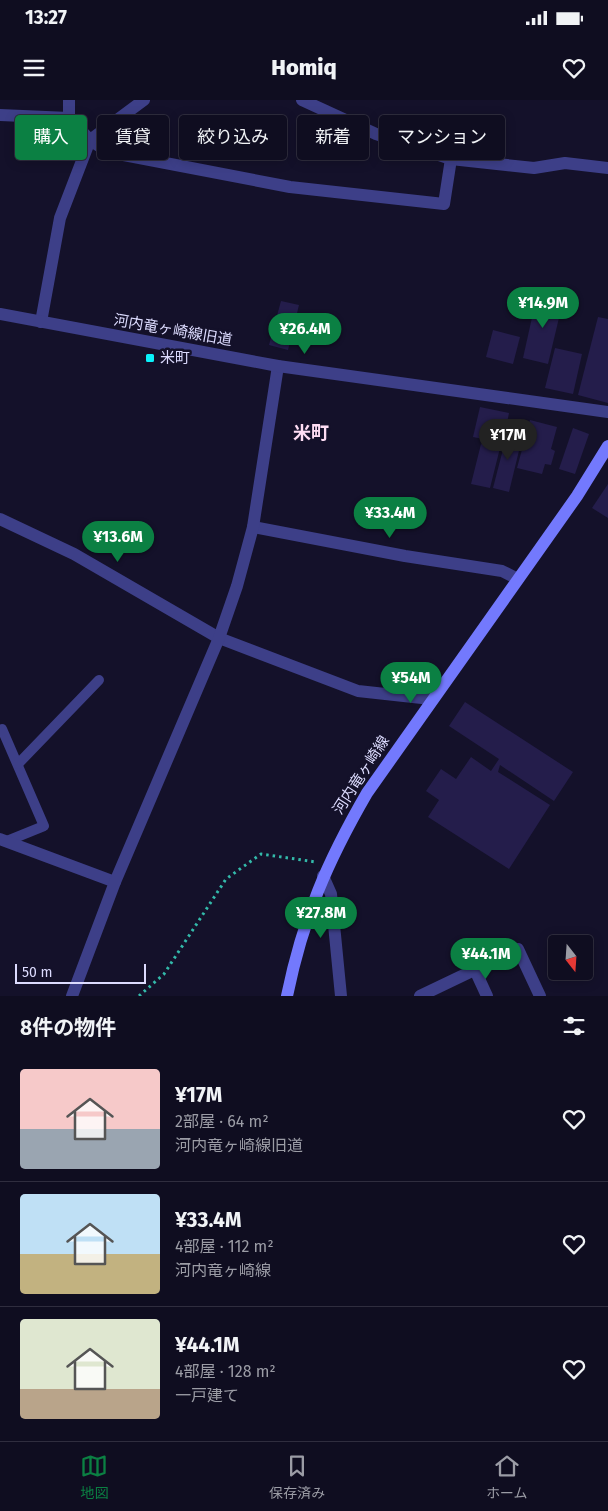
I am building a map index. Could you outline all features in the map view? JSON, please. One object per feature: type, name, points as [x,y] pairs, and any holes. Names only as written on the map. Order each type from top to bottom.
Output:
[{"type":"main road","name":"河内竜ヶ崎線","points":[[287,996],[306,918],[326,870],[367,793],[431,699],[577,496],[608,446]]},
{"type":"street","points":[[68,115],[69,100]]},
{"type":"street","points":[[41,322],[60,218],[90,140],[144,100]]},
{"type":"street","points":[[302,100],[379,135]]},
{"type":"street","points":[[0,115],[15,116]]},
{"type":"street","points":[[87,137],[108,152],[178,167],[290,187],[444,204],[450,160]]},
{"type":"street","points":[[459,160],[534,168],[566,163],[608,168]]},
{"type":"street","name":"河内竜ヶ崎線旧道","points":[[0,314],[278,366],[608,412]]},
{"type":"street","points":[[72,996],[115,882],[219,638],[238,586],[253,527],[278,366]]},
{"type":"street","points":[[0,519],[74,554],[219,638],[358,691],[431,699]]},
{"type":"street","points":[[253,527],[406,556],[502,571],[518,578]]},
{"type":"street","points":[[3,840],[115,882]]},
{"type":"street","points":[[326,870],[331,894],[341,996]]},
{"type":"street","points":[[420,996],[434,993],[518,949],[540,996]]},
{"type":"street","points":[[475,970],[487,996]]},
{"type":"lane","points":[[18,764],[99,680]]},
{"type":"lane","points":[[2,729],[44,826],[3,840]]},
{"type":"path","points":[[139,996],[164,974],[226,878],[261,854],[326,870]]},
{"type":"building","points":[[537,295],[563,301],[548,364],[523,358]]},
{"type":"building","points":[[281,301],[299,305],[288,350],[269,345]]},
{"type":"building","points":[[598,317],[608,319],[608,403],[578,395]]},
{"type":"building","points":[[493,330],[520,337],[513,364],[486,357]]},
{"type":"building","points":[[555,348],[582,354],[573,394],[545,388]]},
{"type":"building","points":[[480,407],[509,413],[503,443],[473,437]]},
{"type":"building","points":[[530,420],[557,427],[551,449],[555,451],[551,465],[545,464],[542,474],[517,468]]},
{"type":"building","points":[[573,428],[589,434],[575,474],[559,469]]},
{"type":"building","points":[[508,430],[523,434],[509,492],[493,488]]},
{"type":"building","points":[[481,444],[500,448],[490,488],[471,484]]},
{"type":"building","points":[[608,484],[608,518],[592,508]]},
{"type":"building","points":[[465,702],[573,772],[554,801],[500,765],[498,772],[550,805],[509,869],[428,817],[439,800],[426,791],[441,769],[456,779],[471,757],[491,771],[499,759],[449,726]]},
{"type":"place","name":"米町","points":[[150,358]]},
{"type":"district","name":"米町","points":[[311,433]]}]
